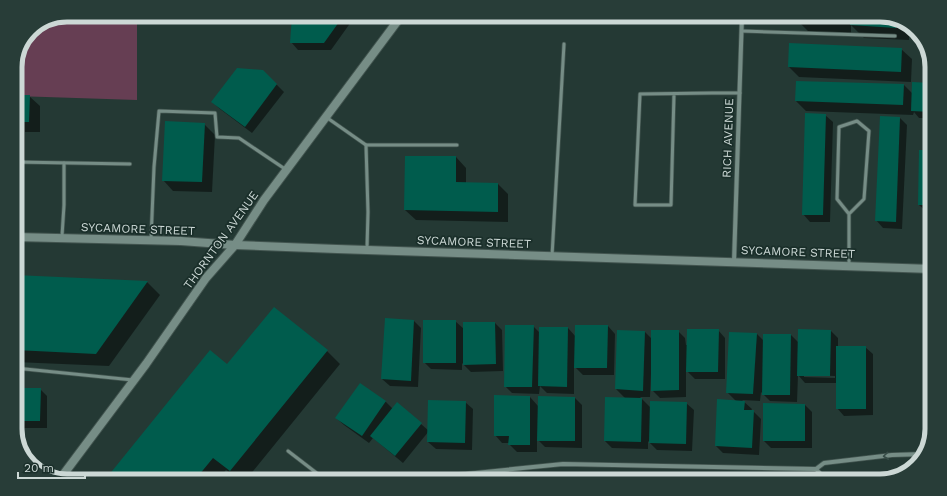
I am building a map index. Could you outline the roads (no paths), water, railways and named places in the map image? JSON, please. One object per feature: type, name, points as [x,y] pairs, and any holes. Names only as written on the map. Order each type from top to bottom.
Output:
[{"type":"street","name":"THORNTON AVENUE","points":[[64,474],[146,364],[206,278],[234,245],[264,200],[397,22]]},
{"type":"street","name":"RICH AVENUE","points":[[734,262],[742,22]]},
{"type":"street","name":"SYCAMORE STREET","points":[[22,237],[181,241],[234,245],[366,250],[925,269]]},
{"type":"street","points":[[465,474],[563,464],[816,469],[824,463],[892,455],[917,454]]},
{"type":"street","points":[[816,469],[820,474]]},
{"type":"lane","points":[[742,31],[895,36]]},
{"type":"lane","points":[[552,256],[564,44]]},
{"type":"lane","points":[[674,94],[671,205],[635,205],[640,94],[740,93]]},
{"type":"lane","points":[[151,241],[154,167],[159,111],[215,113],[216,136],[239,138],[286,170]]},
{"type":"lane","points":[[326,117],[366,145],[457,146]]},
{"type":"lane","points":[[849,214],[864,199],[869,130],[856,121],[839,127],[838,199],[849,214],[849,266]]},
{"type":"lane","points":[[366,145],[368,212],[366,250]]},
{"type":"lane","points":[[22,162],[130,164]]},
{"type":"lane","points":[[62,238],[64,163]]},
{"type":"lane","points":[[22,369],[134,380]]},
{"type":"lane","points":[[288,451],[318,474]]}]
